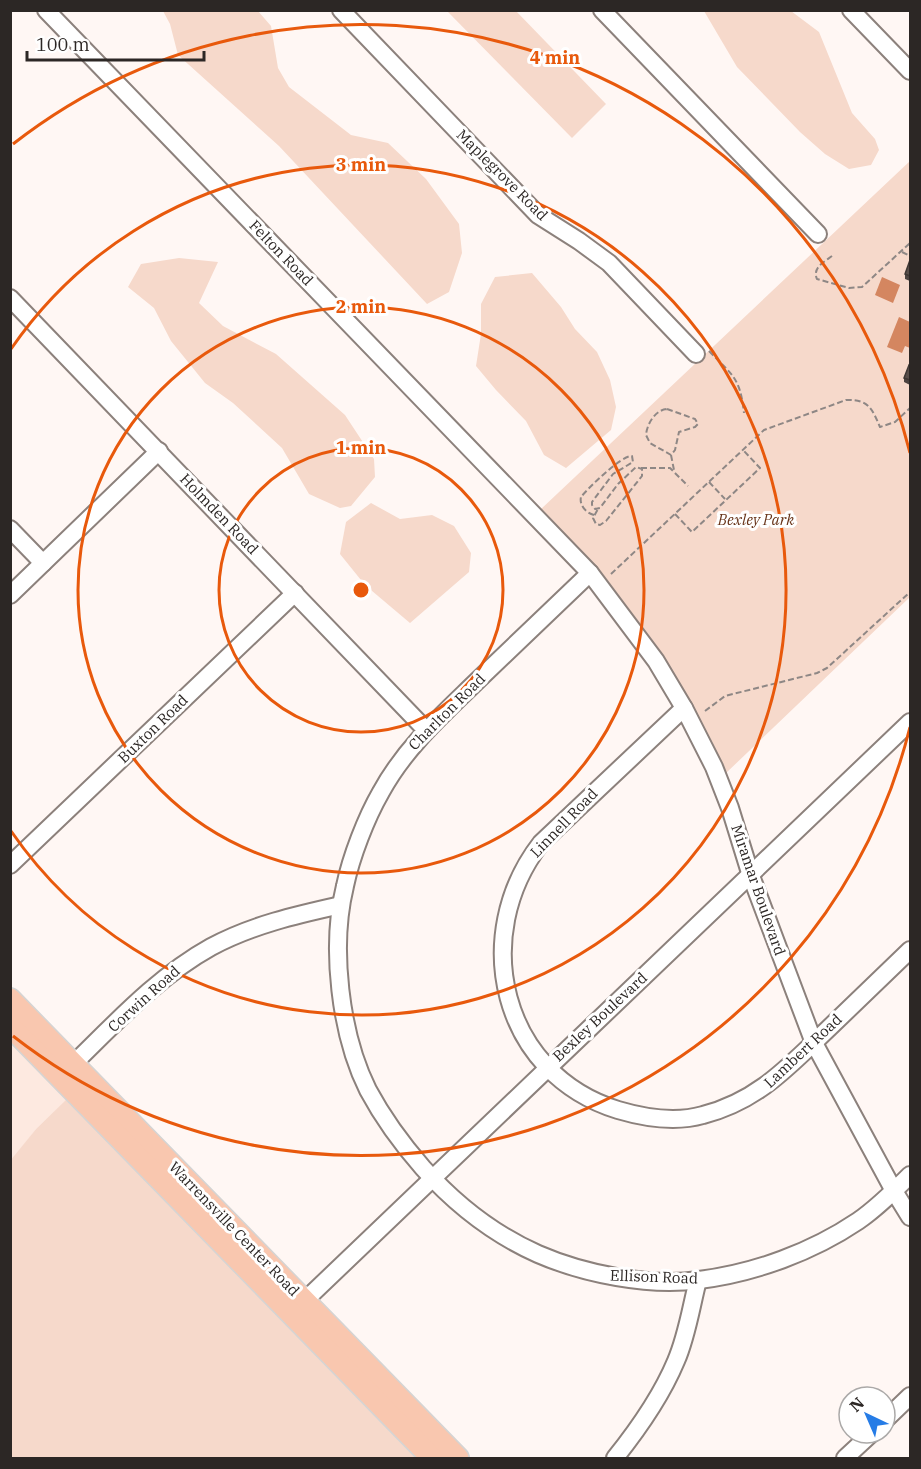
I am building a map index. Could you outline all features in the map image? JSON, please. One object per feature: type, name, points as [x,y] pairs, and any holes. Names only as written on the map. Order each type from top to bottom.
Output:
[{"type":"main road","name":"Warrensville Center Road","points":[[10,999],[67,1070],[297,1307],[432,1458]]},
{"type":"main road","name":"Warrensville Center Road","points":[[10,1026],[67,1070]]},
{"type":"main road","name":"Warrensville Center Road","points":[[297,1307],[458,1458]]},
{"type":"street","name":"Felton Road","points":[[46,10],[590,573]]},
{"type":"street","name":"Maplegrove Road","points":[[341,10],[538,215],[609,263],[703,353]]},
{"type":"street","points":[[602,10],[818,234]]},
{"type":"street","points":[[851,10],[910,71]]},
{"type":"street","name":"Holmden Road","points":[[10,298],[426,730]]},
{"type":"street","points":[[10,595],[159,452]]},
{"type":"street","points":[[10,529],[44,563]]},
{"type":"street","name":"Miramar Boulevard","points":[[590,573],[656,661],[684,708],[714,767],[730,808],[751,876],[814,1043],[910,1217]]},
{"type":"street","name":"Charlton Road","points":[[432,1179],[395,1134],[382,1114],[367,1088],[351,1044],[340,978],[338,940],[345,884],[359,841],[378,798],[396,768],[426,730],[590,573]]},
{"type":"street","name":"Buxton Road","points":[[10,865],[295,593]]},
{"type":"street","name":"Linnell Road","points":[[547,1067],[521,1030],[508,995],[503,973],[502,950],[510,898],[528,860],[541,843],[684,708]]},
{"type":"street","name":"Bexley Boulevard","points":[[297,1307],[910,722]]},
{"type":"street","name":"Corwin Road","points":[[67,1070],[159,983],[202,952],[267,922],[341,905]]},
{"type":"street","name":"Lambert Road","points":[[547,1067],[582,1094],[604,1105],[642,1117],[683,1118],[721,1110],[775,1081],[910,950]]},
{"type":"street","name":"Ellison Road","points":[[432,1179],[469,1213],[502,1236],[570,1267],[608,1276],[636,1279],[698,1280],[752,1269],[804,1251],[858,1221],[910,1175]]},
{"type":"street","points":[[615,1458],[638,1430],[657,1400],[677,1359],[698,1280]]},
{"type":"street","points":[[897,1408],[910,1396]]},
{"type":"street","points":[[845,1458],[859,1445]]},
{"type":"path","points":[[832,256],[816,269],[816,278],[821,282],[853,289],[868,283],[910,243]]},
{"type":"path","points":[[902,252],[910,256]]},
{"type":"path","points":[[703,353],[739,383],[744,413]]},
{"type":"path","points":[[611,574],[764,430],[846,400],[868,404],[880,428],[895,422],[910,408]]},
{"type":"path","points":[[670,455],[675,450],[678,434],[696,426],[698,422],[665,409],[660,410],[651,421],[646,435],[650,443],[670,455],[674,470],[688,486]]},
{"type":"path","points":[[675,514],[692,532],[760,468],[743,450]]},
{"type":"path","points":[[594,515],[583,507],[580,502],[581,497],[624,458],[628,455],[632,456],[633,462],[613,474],[592,502],[592,506],[598,509]]},
{"type":"path","points":[[640,468],[642,476],[604,523],[597,525],[594,515],[598,509],[636,467],[666,467],[674,470]]},
{"type":"path","points":[[709,482],[726,500]]},
{"type":"path","points":[[705,711],[725,696],[817,673],[827,668],[910,592]]},
{"type":"shaded area","points":[[882,277],[900,285],[893,303],[875,295]]},
{"type":"shaded area","points":[[899,317],[910,322],[910,348],[905,346],[902,353],[887,347]]},
{"type":"shaded area","points":[[11,1041],[67,1099],[36,1129],[11,1161]]},
{"type":"green space","points":[[163,11],[258,11],[271,26],[278,68],[289,87],[351,135],[388,143],[426,179],[459,224],[462,253],[449,292],[427,304],[279,146],[178,55],[170,24]]},
{"type":"green space","points":[[447,11],[516,11],[606,104],[572,138]]},
{"type":"green space","points":[[704,11],[791,11],[819,32],[852,113],[875,139],[879,150],[871,165],[849,169],[825,154],[800,132],[737,67]]},
{"type":"green space","name":"Bexley Park","points":[[910,161],[910,597],[725,774],[714,746],[697,714],[657,649],[608,581],[540,510]]},
{"type":"green space","points":[[179,258],[218,262],[199,303],[223,326],[276,354],[345,415],[374,459],[375,477],[351,506],[340,508],[309,494],[282,448],[233,403],[205,383],[171,341],[154,308],[128,287],[141,264]]},
{"type":"green space","points":[[532,273],[561,307],[575,329],[597,352],[610,380],[616,407],[611,430],[566,468],[544,455],[526,421],[476,366],[481,334],[481,304],[495,277]]},
{"type":"green space","points":[[371,503],[400,519],[432,515],[454,526],[471,553],[469,572],[410,623],[365,585],[340,554],[346,522]]},
{"type":"green space","points":[[74,1092],[432,1458],[11,1458],[10,1161],[36,1129]]},
{"type":"building","points":[[910,260],[910,276],[905,274]]},
{"type":"building","points":[[910,366],[910,380],[904,378]]}]
